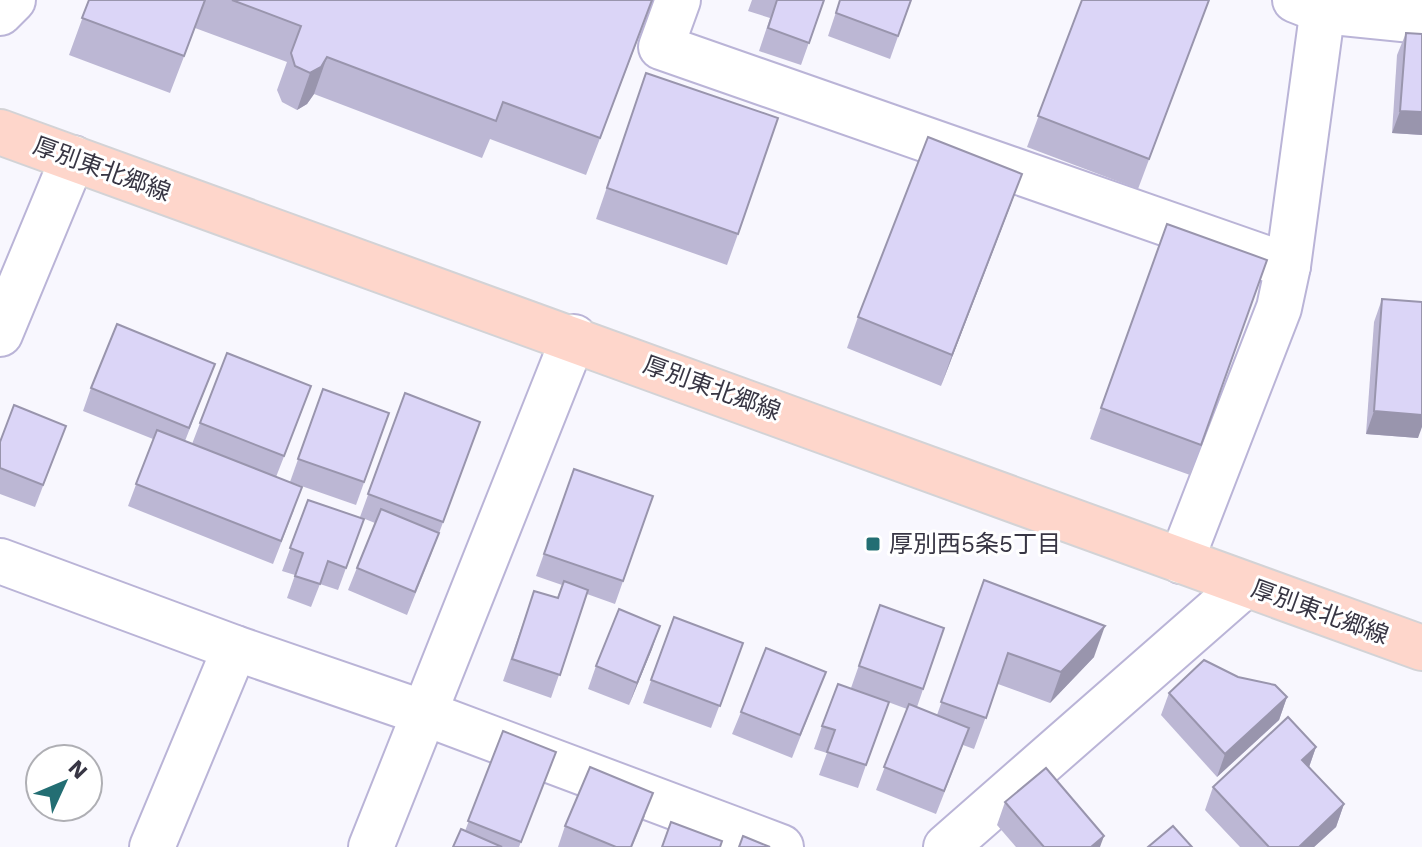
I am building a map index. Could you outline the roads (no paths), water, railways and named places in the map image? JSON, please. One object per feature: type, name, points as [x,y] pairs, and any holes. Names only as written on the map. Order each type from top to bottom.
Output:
[{"type":"main road","name":"厚別東北郷線","points":[[0,132],[574,337],[1422,648]]},
{"type":"street","points":[[0,13],[13,0]]},
{"type":"street","points":[[678,0],[661,47],[1288,266]]},
{"type":"street","points":[[1181,561],[1279,308],[1288,266],[1314,4],[1422,21]]},
{"type":"street","points":[[0,334],[73,158]]},
{"type":"street","points":[[371,847],[574,337]]},
{"type":"street","points":[[0,561],[235,648],[424,713],[781,847]]},
{"type":"street","points":[[946,847],[1245,585]]},
{"type":"street","points":[[152,847],[235,648]]},
{"type":"place","name":"厚別西5条5丁目","points":[[873,544]]}]
